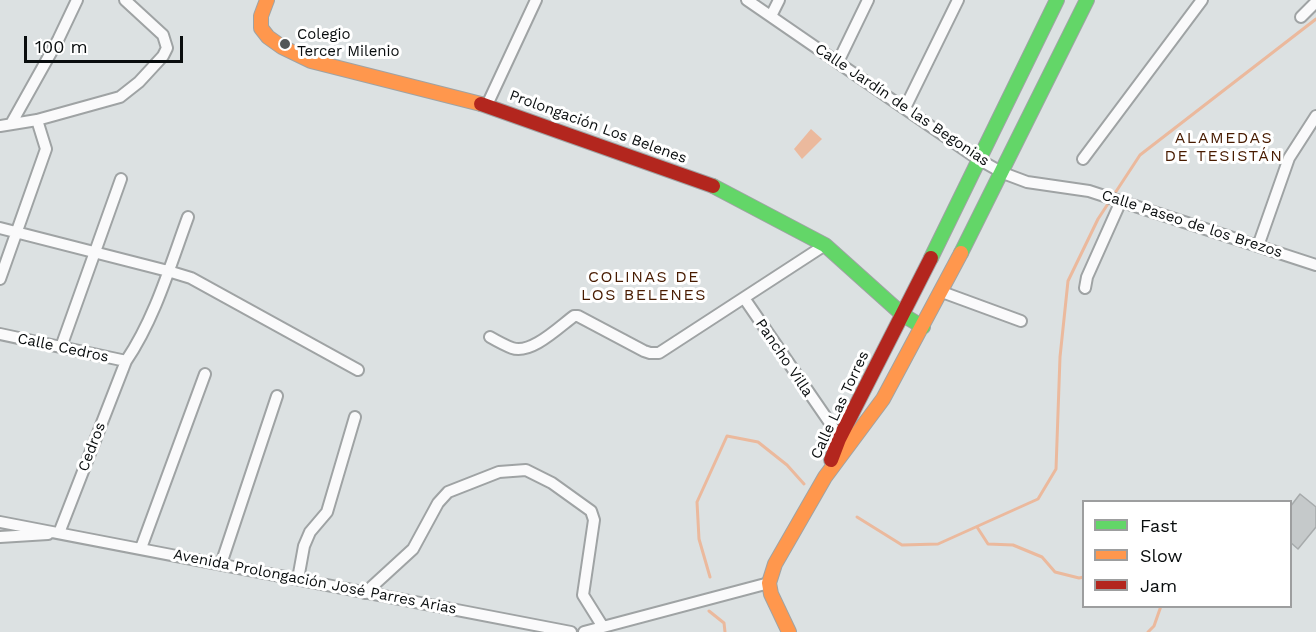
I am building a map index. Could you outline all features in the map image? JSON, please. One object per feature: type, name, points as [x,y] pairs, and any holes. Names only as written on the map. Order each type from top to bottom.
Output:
[{"type":"main road","name":"Prolongación Los Belenes","points":[[267,0],[261,16],[261,28],[282,48],[311,61],[487,105],[720,189],[825,245],[903,315],[923,327]]},
{"type":"main road","name":"Calle Las Torres","points":[[769,583],[775,564],[843,443],[978,159],[1057,0]]},
{"type":"main road","name":"Calle Las Torres","points":[[843,443],[884,399],[1003,173],[1087,0]]},
{"type":"main road","points":[[769,583],[775,606],[789,632]]},
{"type":"street","points":[[6,125],[58,40],[76,0]]},
{"type":"street","points":[[6,125],[37,120],[120,97],[139,82],[163,56],[167,48],[166,41],[163,35],[125,0]]},
{"type":"street","points":[[487,105],[536,0]]},
{"type":"street","name":"Calle Jardín de las Begonias","points":[[747,0],[978,159],[1003,173],[1027,182],[1066,188]]},
{"type":"street","points":[[771,16],[779,0]]},
{"type":"street","points":[[838,62],[868,0]]},
{"type":"street","points":[[905,108],[958,0]]},
{"type":"street","points":[[1083,159],[1202,0]]},
{"type":"street","points":[[1301,17],[1316,2]]},
{"type":"street","points":[[1258,246],[1289,158],[1316,116]]},
{"type":"street","points":[[0,279],[46,149],[37,120]]},
{"type":"street","points":[[61,347],[121,179]]},
{"type":"street","name":"Calle Paseo de los Brezos","points":[[1066,188],[1099,194],[1316,265]]},
{"type":"street","points":[[1085,288],[1087,277],[1120,201]]},
{"type":"street","name":"Cedros","points":[[59,533],[126,361],[138,343],[188,217]]},
{"type":"street","points":[[0,228],[191,278],[358,370]]},
{"type":"street","points":[[490,337],[519,350],[531,347],[578,316],[644,351],[659,352],[825,245]]},
{"type":"street","points":[[942,292],[1021,321]]},
{"type":"street","name":"Pancho Villa","points":[[744,298],[843,443]]},
{"type":"street","name":"Calle Cedros","points":[[0,334],[126,361]]},
{"type":"street","points":[[141,548],[205,374]]},
{"type":"street","points":[[221,564],[277,396]]},
{"type":"street","points":[[298,579],[304,546],[310,532],[327,512],[355,417]]},
{"type":"street","points":[[364,593],[413,549],[438,504],[448,492],[499,472],[526,470],[552,483],[591,511],[594,520],[583,595],[603,627]]},
{"type":"street","name":"Avenida Prolongación José Parres Arias","points":[[0,522],[571,632]]},
{"type":"street","name":"Avenida Prolongación José Parres Arias","points":[[0,537],[59,533]]},
{"type":"street","points":[[584,632],[769,583]]},
{"type":"shaded area","points":[[811,129],[822,139],[802,159],[794,149]]},
{"type":"building","points":[[1300,494],[1316,507],[1316,527],[1298,549],[1292,544],[1292,504]]},
{"type":"waterway","points":[[857,517],[902,545],[938,544],[1038,499],[1056,469],[1060,357],[1068,281],[1098,219],[1140,155],[1316,19]]},
{"type":"waterway","points":[[710,577],[699,539],[697,502],[727,436],[758,442],[787,465],[804,484]]},
{"type":"waterway","points":[[977,527],[988,544],[1013,545],[1042,557],[1055,572],[1082,577]]},
{"type":"waterway","points":[[1148,632],[1154,626],[1160,608]]},
{"type":"waterway","points":[[709,611],[724,623],[725,632]]},
{"type":"traffic: fast","points":[[931,258],[1057,0]]},
{"type":"traffic: fast","points":[[961,253],[1087,0]]},
{"type":"traffic: fast","points":[[713,186],[825,245],[903,315],[923,327]]},
{"type":"traffic: slow","points":[[267,0],[261,16],[261,28],[268,37],[282,47],[311,61],[481,104]]},
{"type":"traffic: slow","points":[[789,632],[771,594],[769,583],[775,564],[825,477],[883,399],[961,253]]},
{"type":"traffic: jam","points":[[481,104],[713,186]]},
{"type":"traffic: jam","points":[[831,460],[839,439],[931,258]]},
{"type":"place","name":"Colegio Tercer Milenio","points":[[285,44]]},
{"type":"district","name":"ALAMEDAS DE TESISTÁN","points":[[1224,147]]},
{"type":"district","name":"COLINAS DE LOS BELENES","points":[[644,286]]}]
